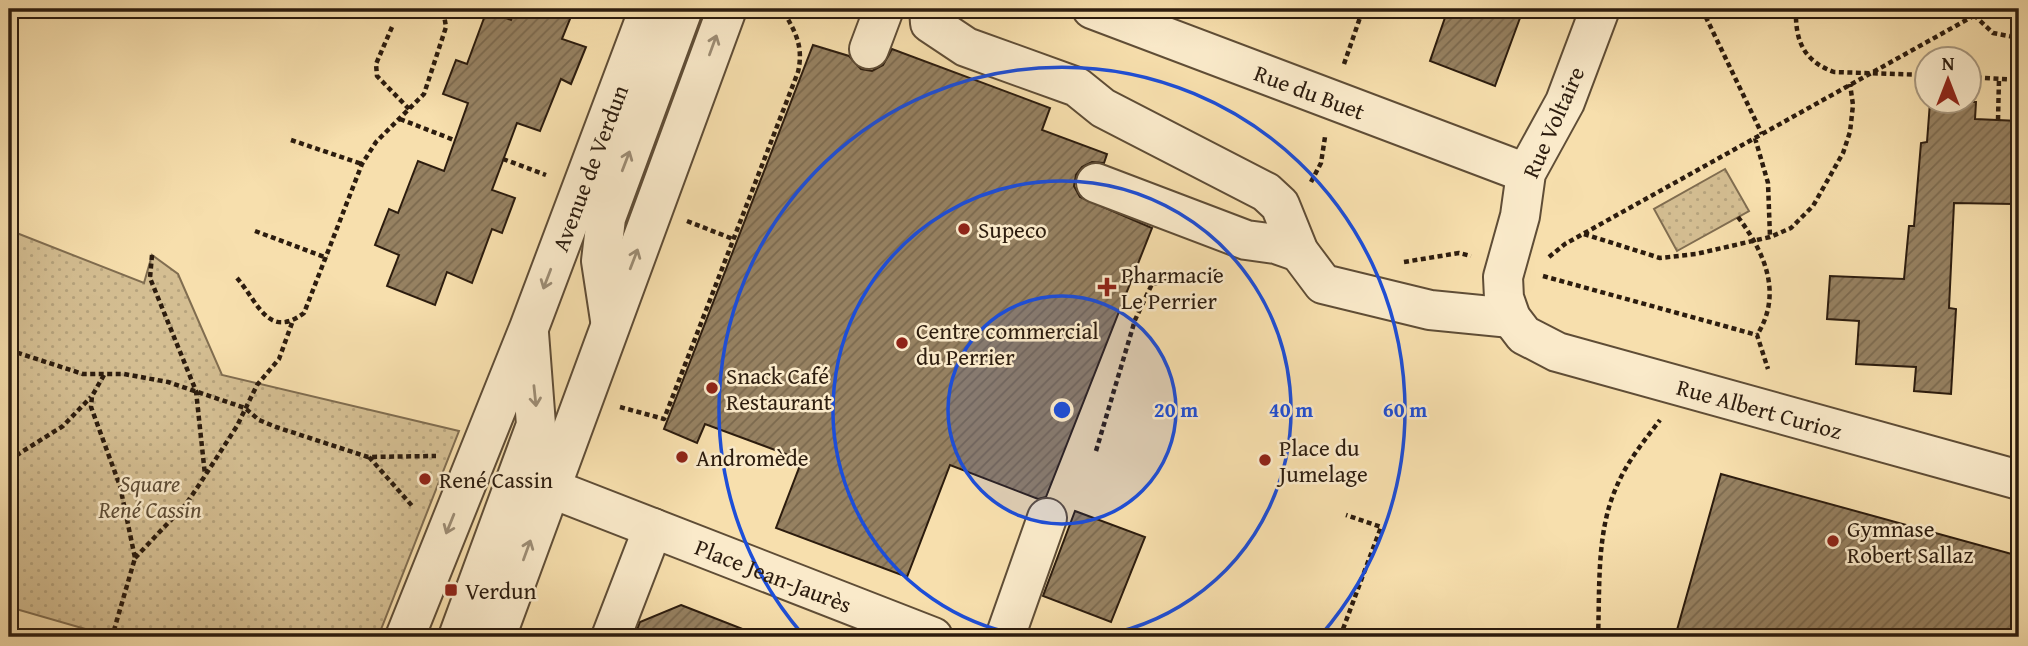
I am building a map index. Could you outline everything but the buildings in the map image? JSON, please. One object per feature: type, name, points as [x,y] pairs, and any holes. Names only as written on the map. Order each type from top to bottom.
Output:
[{"type":"street","name":"Avenue de Verdun","points":[[405,637],[529,328],[649,9]]},
{"type":"street","name":"Avenue de Verdun","points":[[610,323],[601,261],[606,218],[683,9]]},
{"type":"street","name":"Avenue de Verdun","points":[[496,637],[727,9]]},
{"type":"street","points":[[869,49],[884,9]]},
{"type":"street","points":[[929,9],[930,23],[966,47],[1077,87],[1103,108],[1266,192],[1280,205],[1299,252],[1323,284],[1459,315],[1511,318]]},
{"type":"street","name":"Rue du Buet","points":[[1093,9],[1526,173]]},
{"type":"street","name":"Rue Voltaire","points":[[1511,318],[1503,288],[1517,269],[1519,223],[1526,173],[1565,102],[1600,9]]},
{"type":"street","points":[[1096,183],[1247,240],[1276,244],[1299,252]]},
{"type":"street","name":"Rue Albert Curioz","points":[[1511,318],[1524,335],[1557,352],[2019,480]]},
{"type":"street","name":"Avenue de Verdun","points":[[458,637],[536,425],[529,328]]},
{"type":"street","name":"Place Jean-Jaurès","points":[[550,488],[933,637]]},
{"type":"street","points":[[1005,637],[1048,518]]},
{"type":"street","points":[[611,637],[653,528]]},
{"type":"path","points":[[112,637],[135,558],[186,504],[237,426],[257,386],[279,359],[293,322],[311,303],[362,164],[376,142],[424,94],[446,27],[443,9]]},
{"type":"path","points":[[615,405],[664,419],[798,72],[801,57],[799,39],[782,9]]},
{"type":"path","points":[[1702,9],[1762,134]]},
{"type":"path","points":[[1796,9],[1798,39],[1802,51],[1811,60],[1834,72],[1912,74]]},
{"type":"path","points":[[1517,269],[1986,9]]},
{"type":"path","points":[[1974,15],[1993,33],[2019,38]]},
{"type":"path","points":[[392,27],[376,64],[377,76],[409,109]]},
{"type":"path","points":[[1982,78],[2019,80]]},
{"type":"path","points":[[1998,120],[1999,79]]},
{"type":"path","points":[[1584,234],[1660,258],[1696,254],[1770,237],[1801,220],[1830,179],[1850,132],[1853,105],[1850,84]]},
{"type":"path","points":[[399,119],[454,140]]},
{"type":"path","points":[[1755,138],[1770,192],[1770,237]]},
{"type":"path","points":[[291,140],[362,164]]},
{"type":"path","points":[[503,159],[548,176]]},
{"type":"path","points":[[1738,217],[1756,240],[1764,262],[1770,305],[1768,317],[1756,335],[1763,361],[1775,374]]},
{"type":"path","points":[[713,230],[733,239]]},
{"type":"path","points":[[256,231],[327,258]]},
{"type":"path","points":[[1396,302],[1396,264],[1459,253],[1756,335]]},
{"type":"path","points":[[152,255],[150,278],[196,391],[205,476]]},
{"type":"path","points":[[237,278],[267,319],[276,323],[293,322]]},
{"type":"path","points":[[9,350],[83,374],[124,374],[168,382],[245,408],[259,420],[276,427],[368,457],[445,455]]},
{"type":"path","points":[[9,460],[63,426],[92,396],[104,375]]},
{"type":"path","points":[[1598,637],[1602,544],[1616,488],[1661,419],[1696,391]]},
{"type":"path","points":[[92,396],[91,407],[120,486],[135,558]]},
{"type":"path","points":[[368,457],[418,511]]},
{"type":"path","points":[[1340,637],[1381,527],[1346,515]]},
{"type":"green space","points":[[1725,169],[1749,211],[1677,251],[1654,209]]},
{"type":"green space","name":"Square René Cassin","points":[[9,230],[144,283],[152,255],[178,274],[222,375],[459,431],[378,637],[113,637],[9,607]]},
{"type":"place","name":"Supeco","points":[[964,229]]},
{"type":"place","name":"Pharmacie Le Perrier","points":[[1107,287]]},
{"type":"place","name":"Centre commercial du Perrier","points":[[902,343]]},
{"type":"place","name":"Snack Café Restaurant","points":[[712,388]]},
{"type":"place","name":"Andromède","points":[[682,457]]},
{"type":"place","name":"Place du Jumelage","points":[[1265,460]]},
{"type":"place","name":"René Cassin","points":[[425,479]]},
{"type":"place","name":"Gymnase Robert Sallaz","points":[[1833,541]]},
{"type":"place","name":"Verdun","points":[[451,590]]}]
